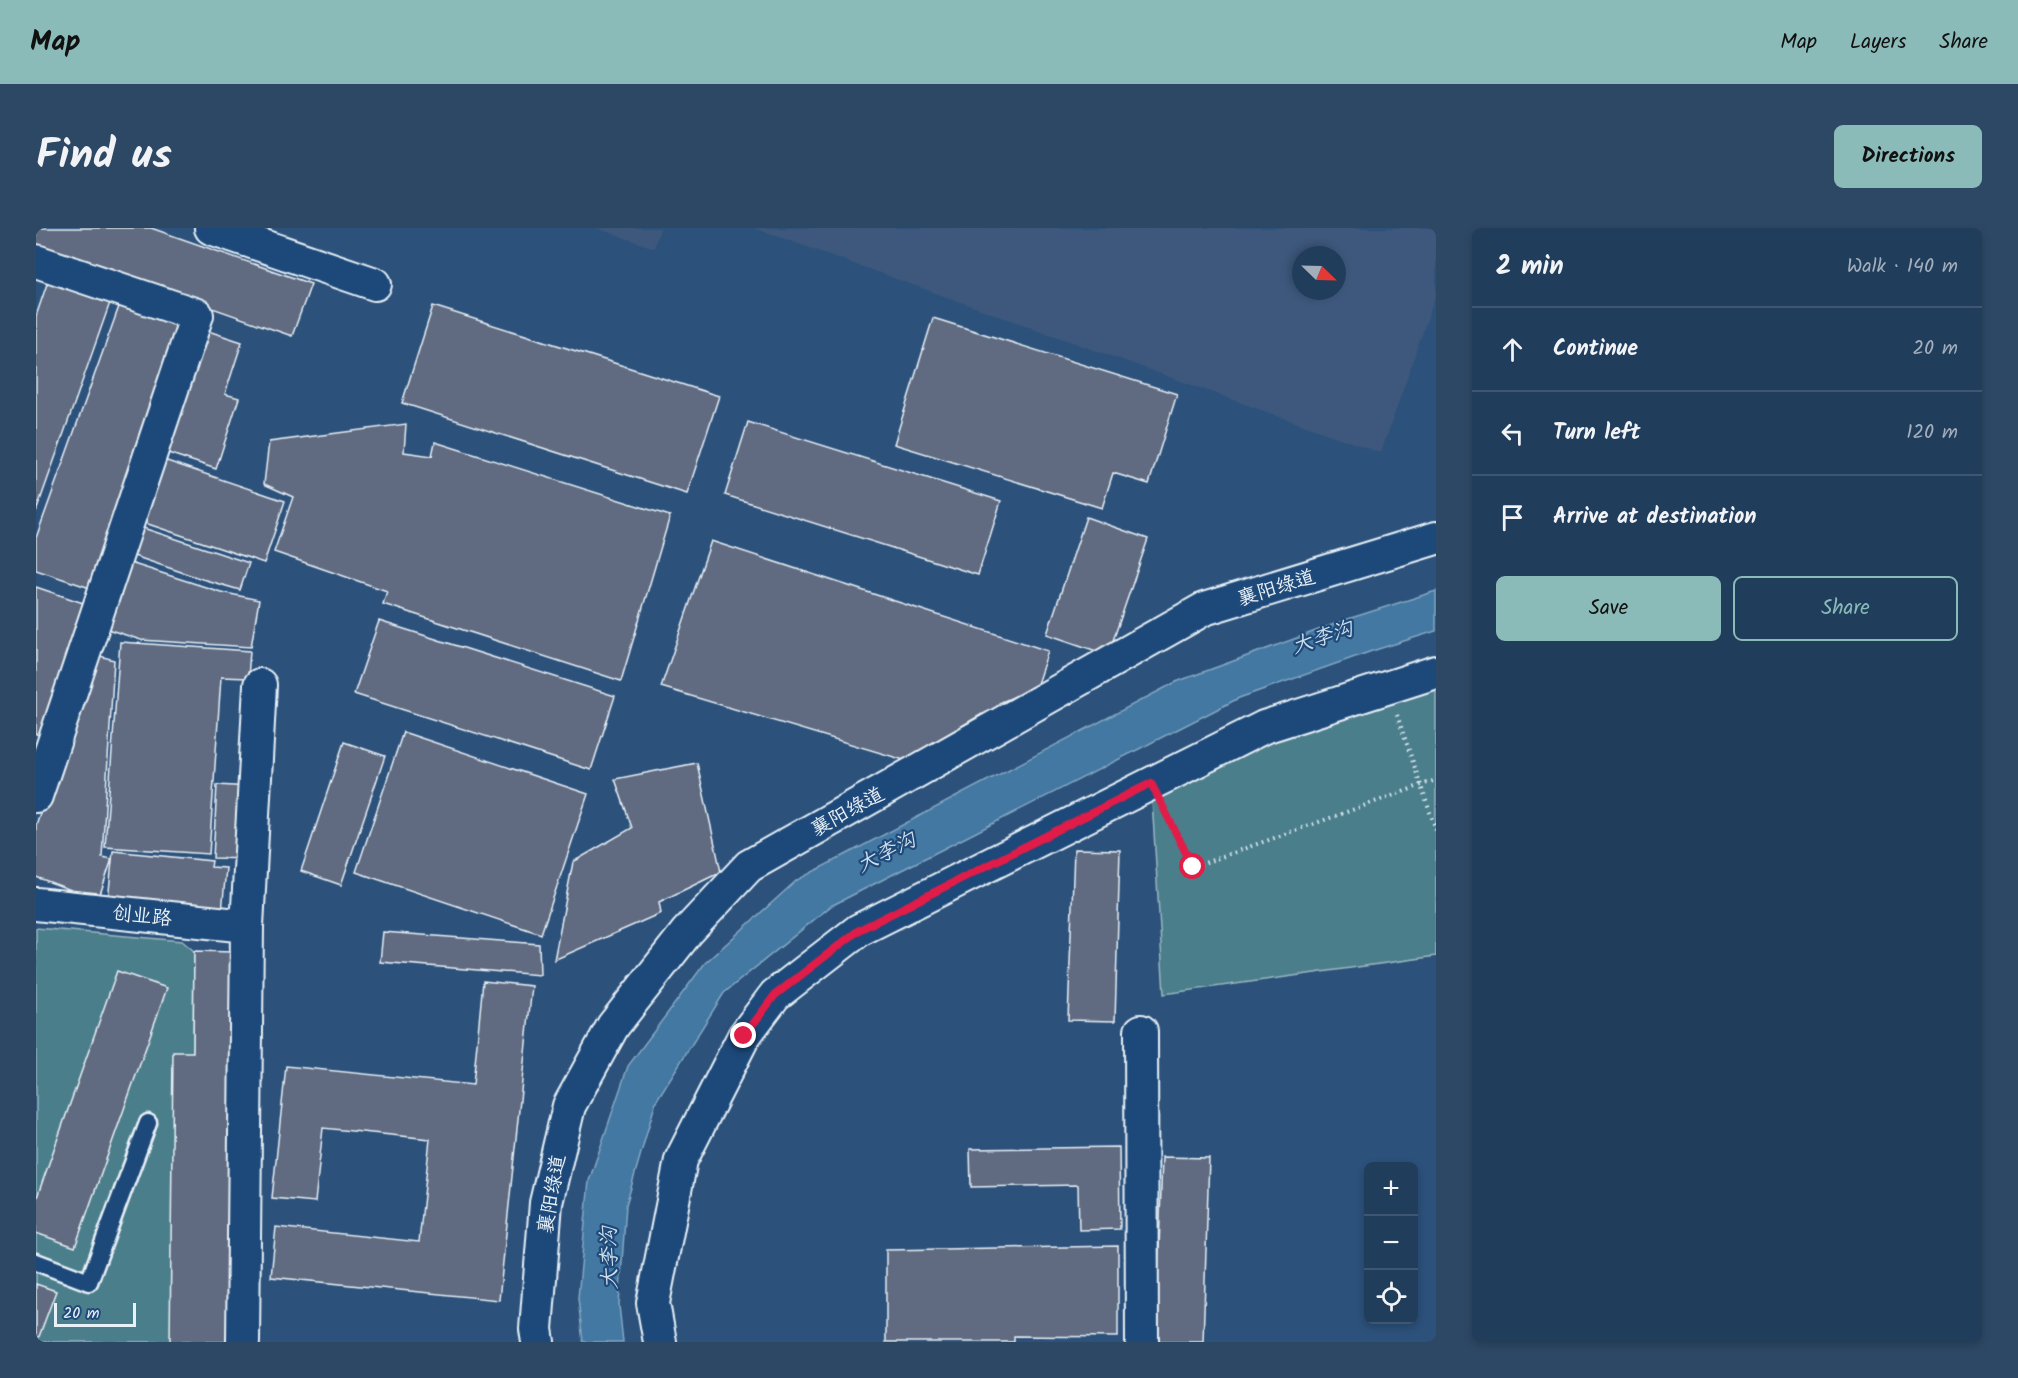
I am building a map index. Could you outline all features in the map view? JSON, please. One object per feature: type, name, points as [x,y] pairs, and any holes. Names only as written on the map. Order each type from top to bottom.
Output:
[{"type":"street","points":[[211,228],[375,284]]},
{"type":"street","points":[[36,261],[197,315],[36,796]]},
{"type":"street","name":"襄阳绿道","points":[[538,1342],[536,1329],[546,1203],[569,1106],[613,1026],[687,932],[749,866],[1204,609],[1436,538]]},
{"type":"street","points":[[660,1342],[653,1303],[681,1160],[744,1036],[775,995],[859,930],[1264,727],[1436,672]]},
{"type":"street","points":[[243,1342],[247,926],[260,685]]},
{"type":"street","name":"创业路","points":[[36,904],[247,926]]},
{"type":"street","points":[[1141,1031],[1142,1342]]},
{"type":"lane","points":[[36,1262],[89,1282],[147,1123]]},
{"type":"path","points":[[1387,687],[1436,830]]},
{"type":"path","points":[[1151,783],[1193,867],[1436,780]]},
{"type":"shaded area","points":[[596,228],[660,228],[654,248]]},
{"type":"shaded area","points":[[754,228],[1436,228],[1436,294],[1381,453]]},
{"type":"green space","points":[[1436,668],[1436,956],[1164,994],[1151,784]]},
{"type":"green space","points":[[36,928],[182,941],[194,951],[193,1052],[171,1342],[36,1342]]},
{"type":"water","name":"大李沟","points":[[1436,591],[1436,631],[1239,698],[831,906],[724,993],[656,1101],[626,1205],[619,1305],[623,1342],[583,1342],[578,1298],[589,1181],[628,1066],[705,963],[797,880],[1176,682],[1351,618]]},
{"type":"building","points":[[36,228],[151,228],[311,284],[292,336],[36,246]]},
{"type":"building","points":[[50,275],[112,297],[36,512],[36,316]]},
{"type":"building","points":[[121,301],[184,324],[96,590],[36,570],[36,538]]},
{"type":"building","points":[[433,306],[719,396],[687,494],[402,403]]},
{"type":"building","points":[[933,318],[1177,394],[1149,484],[1113,473],[1102,508],[894,444]]},
{"type":"building","points":[[202,329],[242,342],[225,394],[239,398],[216,469],[162,451]]},
{"type":"building","points":[[748,422],[1001,501],[978,575],[725,495]]},
{"type":"building","points":[[406,424],[404,452],[432,456],[435,442],[670,516],[621,681],[383,604],[387,591],[274,552],[293,497],[264,484],[269,442]]},
{"type":"building","points":[[158,458],[285,501],[264,563],[136,520]]},
{"type":"building","points":[[1086,517],[1148,539],[1108,655],[1047,634]]},
{"type":"building","points":[[137,526],[249,563],[240,590],[128,554]]},
{"type":"building","points":[[711,541],[1048,651],[1036,687],[999,703],[994,717],[982,714],[904,760],[661,687]]},
{"type":"building","points":[[124,561],[221,592],[259,600],[251,647],[141,640],[101,627]]},
{"type":"building","points":[[36,587],[92,606],[48,738],[36,734]]},
{"type":"building","points":[[379,621],[615,696],[591,770],[354,694]]},
{"type":"building","points":[[120,642],[250,651],[248,678],[221,677],[209,854],[105,847]]},
{"type":"building","points":[[93,654],[114,660],[102,857],[112,859],[98,900],[36,877],[36,825]]},
{"type":"building","points":[[403,732],[588,794],[541,934],[356,872]]},
{"type":"building","points":[[344,742],[385,756],[341,885],[301,871]]},
{"type":"building","points":[[697,763],[721,872],[659,902],[661,913],[554,960],[573,862],[632,828],[615,779]]},
{"type":"building","points":[[217,785],[250,787],[246,859],[213,858]]},
{"type":"building","points":[[1074,849],[1120,850],[1115,1021],[1068,1020]]},
{"type":"building","points":[[113,851],[212,861],[211,867],[226,868],[222,912],[108,901]]},
{"type":"building","points":[[383,932],[539,944],[540,975],[380,962]]},
{"type":"building","points":[[194,951],[233,952],[230,1342],[170,1342],[173,1052],[193,1052]]},
{"type":"building","points":[[117,971],[167,988],[75,1247],[36,1233],[36,1200]]},
{"type":"building","points":[[483,981],[532,986],[499,1300],[271,1277],[276,1227],[419,1242],[430,1139],[323,1128],[315,1202],[272,1198],[286,1066],[473,1085]]},
{"type":"building","points":[[1119,1147],[1120,1229],[1079,1230],[1078,1185],[971,1187],[970,1149]]},
{"type":"building","points":[[1162,1157],[1209,1158],[1203,1342],[1156,1342]]},
{"type":"building","points":[[1118,1246],[1118,1337],[1014,1336],[1014,1342],[886,1342],[886,1250]]},
{"type":"building","points":[[36,1284],[56,1291],[37,1342],[36,1342]]},
{"type":"route","points":[[744,1036],[775,995],[859,930],[1151,783],[1193,867]]}]
